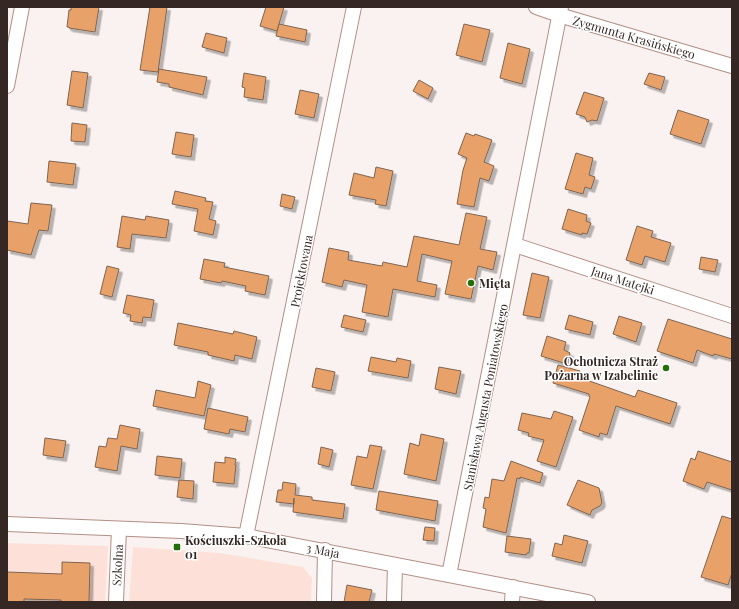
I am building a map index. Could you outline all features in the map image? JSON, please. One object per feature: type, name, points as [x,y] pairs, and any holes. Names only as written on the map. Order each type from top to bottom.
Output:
[{"type":"street","points":[[7,86],[22,7]]},
{"type":"street","name":"Projektowana","points":[[246,536],[354,7]]},
{"type":"street","name":"Zygmunta Krasińskiego","points":[[536,7],[560,11],[732,66]]},
{"type":"street","name":"Stanisława Augusta Poniatowskiego","points":[[449,575],[560,11]]},
{"type":"street","name":"Jana Matejki","points":[[515,245],[732,316]]},
{"type":"street","name":"3 Maja","points":[[7,524],[181,531],[246,536],[325,550],[588,602]]},
{"type":"street","name":"Szkolna","points":[[116,602],[119,529]]},
{"type":"street","points":[[324,602],[325,550]]},
{"type":"street","points":[[394,602],[395,564]]},
{"type":"street","points":[[512,602],[513,587]]},
{"type":"shaded area","points":[[7,543],[108,546],[105,602],[7,602]]},
{"type":"shaded area","points":[[133,547],[220,553],[303,567],[312,578],[311,602],[129,602]]},
{"type":"building","points":[[71,7],[99,7],[95,32],[67,27],[69,10],[71,10]]},
{"type":"building","points":[[150,7],[167,7],[158,72],[140,70]]},
{"type":"building","points":[[266,7],[284,7],[277,31],[260,26]]},
{"type":"building","points":[[279,24],[307,30],[305,42],[276,36]]},
{"type":"building","points":[[464,24],[490,30],[482,62],[456,55]]},
{"type":"building","points":[[206,33],[227,38],[224,53],[202,47]]},
{"type":"building","points":[[508,43],[530,49],[522,84],[500,78]]},
{"type":"building","points":[[159,69],[207,77],[203,95],[169,87],[169,84],[157,82]]},
{"type":"building","points":[[72,71],[88,73],[83,108],[67,105]]},
{"type":"building","points":[[244,73],[266,77],[263,100],[244,97],[245,88],[242,87]]},
{"type":"building","points":[[649,73],[665,77],[661,90],[644,84]]},
{"type":"building","points":[[419,80],[433,88],[428,99],[413,91]]},
{"type":"building","points":[[300,90],[319,94],[314,118],[295,114]]},
{"type":"building","points":[[584,92],[604,98],[597,121],[592,120],[587,122],[585,117],[576,114]]},
{"type":"building","points":[[678,110],[709,120],[701,144],[670,134]]},
{"type":"building","points":[[72,123],[87,125],[85,142],[71,141]]},
{"type":"building","points":[[176,132],[194,135],[191,157],[172,154]]},
{"type":"building","points":[[466,133],[474,136],[475,134],[492,140],[484,162],[494,166],[489,181],[480,178],[474,207],[457,204],[463,170],[467,158],[458,154]]},
{"type":"building","points":[[576,153],[593,158],[589,175],[595,177],[591,189],[585,187],[583,194],[565,189]]},
{"type":"building","points":[[49,161],[76,164],[73,185],[47,182]]},
{"type":"building","points":[[376,167],[393,171],[386,206],[375,204],[376,200],[349,195],[354,173],[374,178]]},
{"type":"building","points":[[175,191],[206,198],[205,201],[213,202],[209,219],[216,221],[213,235],[194,231],[198,209],[172,204]]},
{"type":"building","points":[[282,194],[295,197],[292,209],[280,206]]},
{"type":"building","points":[[31,203],[52,205],[48,231],[39,230],[31,255],[7,250],[7,221],[28,224]]},
{"type":"building","points":[[568,209],[587,215],[586,221],[591,223],[587,234],[582,233],[582,235],[562,229]]},
{"type":"building","points":[[466,213],[487,217],[480,249],[497,252],[493,270],[478,266],[471,299],[445,294],[452,261],[422,254],[417,281],[437,285],[435,297],[393,289],[388,317],[362,312],[367,285],[344,280],[342,287],[322,282],[329,248],[349,252],[348,260],[382,266],[383,262],[407,267],[414,236],[459,245]]},
{"type":"building","points":[[122,216],[145,220],[146,216],[169,220],[166,238],[132,234],[130,249],[117,247]]},
{"type":"building","points":[[637,226],[653,231],[651,237],[671,243],[665,262],[645,256],[642,265],[626,260]]},
{"type":"building","points":[[701,257],[718,260],[715,272],[699,269]]},
{"type":"building","points":[[204,259],[225,263],[224,267],[269,276],[265,295],[245,291],[246,286],[222,281],[221,283],[200,279]]},
{"type":"building","points":[[107,266],[119,269],[112,297],[100,294]]},
{"type":"building","points":[[532,273],[549,277],[540,318],[523,315]]},
{"type":"building","points":[[127,295],[154,300],[151,318],[143,317],[142,323],[130,321],[131,315],[123,313]]},
{"type":"building","points":[[344,315],[366,320],[363,332],[341,327]]},
{"type":"building","points":[[569,315],[593,322],[590,335],[565,329]]},
{"type":"building","points":[[619,316],[642,323],[636,342],[613,334]]},
{"type":"building","points":[[668,319],[732,339],[732,359],[714,354],[713,356],[697,350],[693,363],[657,351]]},
{"type":"building","points":[[178,323],[233,334],[234,331],[257,337],[252,359],[235,355],[234,361],[208,355],[208,352],[174,345]]},
{"type":"building","points":[[547,336],[566,342],[564,350],[570,353],[567,364],[541,356]]},
{"type":"building","points":[[371,357],[396,362],[397,358],[411,361],[408,378],[368,371]]},
{"type":"building","points":[[558,365],[580,371],[578,377],[635,397],[638,390],[677,403],[670,424],[616,406],[607,435],[600,433],[599,437],[579,430],[590,397],[589,394],[553,383]]},
{"type":"building","points":[[439,367],[461,371],[456,394],[435,389]]},
{"type":"building","points":[[316,368],[335,372],[331,391],[312,387]]},
{"type":"building","points":[[198,381],[211,385],[204,416],[153,406],[156,390],[195,398]]},
{"type":"building","points":[[208,408],[248,417],[245,432],[230,429],[229,434],[204,429]]},
{"type":"building","points":[[554,411],[573,417],[556,467],[537,461],[544,440],[528,436],[529,433],[518,430],[522,413],[551,419]]},
{"type":"building","points":[[120,425],[140,429],[137,449],[121,446],[117,471],[95,467],[99,446],[106,447],[108,438],[117,439]]},
{"type":"building","points":[[421,434],[444,439],[436,481],[404,474],[410,443],[419,446]]},
{"type":"building","points":[[45,438],[66,441],[63,458],[43,455]]},
{"type":"building","points":[[370,445],[382,447],[373,489],[351,485],[357,456],[367,458]]},
{"type":"building","points":[[321,447],[333,450],[329,467],[318,464]]},
{"type":"building","points":[[698,451],[732,462],[732,490],[707,482],[704,489],[683,481],[691,458],[695,460]]},
{"type":"building","points":[[157,456],[182,459],[180,478],[155,475]]},
{"type":"building","points":[[225,457],[236,459],[234,484],[213,482],[215,462],[225,463]]},
{"type":"building","points":[[511,461],[543,473],[540,483],[520,477],[520,479],[517,478],[506,533],[483,527],[486,509],[483,508],[485,497],[489,498],[492,479],[504,481]]},
{"type":"building","points":[[179,480],[194,481],[193,499],[177,497]]},
{"type":"building","points":[[578,480],[599,488],[602,503],[600,506],[592,510],[590,515],[567,505]]},
{"type":"building","points":[[283,482],[296,484],[295,495],[312,497],[312,500],[345,504],[343,519],[293,512],[294,504],[276,502],[278,490],[282,490]]},
{"type":"building","points":[[379,491],[438,501],[435,521],[376,510]]},
{"type":"building","points":[[722,516],[732,519],[732,573],[728,585],[701,577]]},
{"type":"building","points":[[425,527],[435,528],[434,541],[423,540]]},
{"type":"building","points":[[564,535],[588,541],[582,563],[552,556],[555,543],[562,545]]},
{"type":"building","points":[[507,536],[531,539],[529,553],[526,555],[505,552]]},
{"type":"building","points":[[62,562],[90,563],[89,602],[61,602],[61,600],[24,599],[24,602],[7,602],[7,572],[62,574]]},
{"type":"building","points":[[347,585],[372,590],[369,602],[344,602]]},
{"type":"place","name":"Mięta","points":[[471,283]]},
{"type":"place","name":"Ochotnicza Straż Pożarna w Izabelinie","points":[[666,368]]},
{"type":"place","name":"Kościuszki-Szkoła 01","points":[[177,547]]}]
